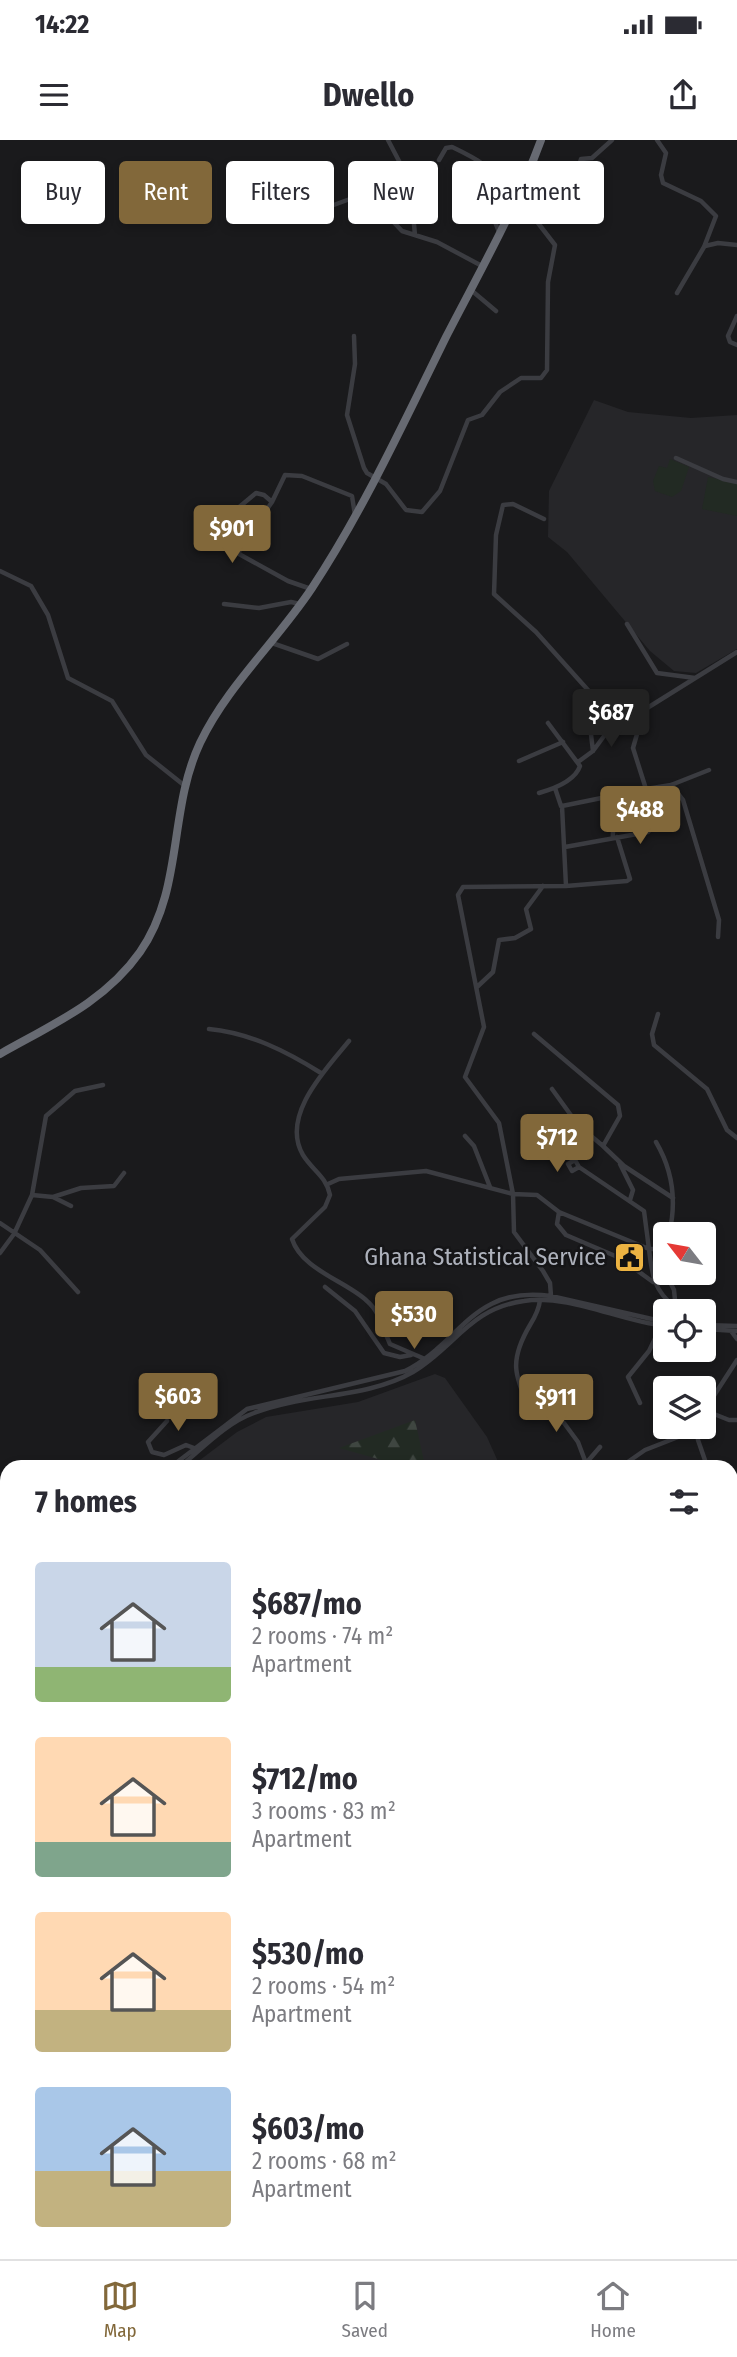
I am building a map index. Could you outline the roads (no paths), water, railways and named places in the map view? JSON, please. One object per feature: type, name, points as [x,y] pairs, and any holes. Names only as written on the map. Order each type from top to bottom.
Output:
[{"type":"highway","points":[[533,161],[541,140]]},
{"type":"highway","points":[[0,1054],[97,998],[139,954],[158,920],[171,881],[185,786],[200,743],[212,722],[301,604],[356,516],[504,224]]},
{"type":"street","points":[[388,140],[410,181],[415,235]]},
{"type":"street","points":[[581,161],[592,158],[612,140]]},
{"type":"street","points":[[657,140],[666,153],[661,175],[663,183],[701,201],[715,213],[704,247],[677,293]]},
{"type":"street","points":[[439,160],[446,148],[452,146],[486,165],[499,178],[506,193],[495,222],[499,232]]},
{"type":"street","points":[[334,206],[355,199],[386,214],[402,231],[437,242],[482,266]]},
{"type":"street","points":[[354,337],[355,364],[347,415],[365,471],[386,484],[410,512],[426,510],[440,491],[468,420],[482,415],[500,392],[526,376],[541,379],[547,370],[548,282],[555,245],[536,224]]},
{"type":"street","points":[[704,247],[718,243],[737,245]]},
{"type":"street","points":[[471,289],[496,311]]},
{"type":"street","points":[[737,316],[728,332],[730,342],[737,345]]},
{"type":"street","points":[[676,458],[723,479],[737,482]]},
{"type":"street","points":[[311,589],[288,581],[238,552],[272,502],[285,475],[302,475],[353,497],[356,516]]},
{"type":"street","points":[[218,517],[238,508],[256,494],[264,495],[272,502]]},
{"type":"street","points":[[544,519],[513,504],[503,505],[496,535],[494,594],[537,632],[605,706],[622,713],[644,710],[737,652]]},
{"type":"street","points":[[0,571],[31,586],[48,615],[68,678],[112,701],[146,755],[185,786]]},
{"type":"street","points":[[224,604],[259,608],[293,602],[301,604]]},
{"type":"street","points":[[627,624],[657,673],[696,679]]},
{"type":"street","points":[[272,643],[318,659],[347,644]]},
{"type":"street","points":[[593,751],[589,718],[605,706]]},
{"type":"street","points":[[565,847],[650,830],[646,789],[634,748],[644,710]]},
{"type":"street","points":[[578,762],[593,751],[622,713]]},
{"type":"street","points":[[539,793],[555,788],[578,772],[578,762],[548,723]]},
{"type":"street","points":[[519,761],[563,742]]},
{"type":"street","points":[[561,807],[671,785],[709,770]]},
{"type":"street","points":[[671,785],[683,800],[719,920],[718,937]]},
{"type":"street","points":[[555,788],[561,807],[566,886]]},
{"type":"street","points":[[551,1296],[550,1283],[514,1233],[513,1194],[499,1123],[464,1077],[484,1027],[457,900],[463,887],[566,886],[627,881],[629,879],[612,825],[627,801],[628,793]]},
{"type":"street","points":[[476,988],[493,972],[499,940],[515,939],[531,929],[526,909],[544,886]]},
{"type":"street","points":[[658,1014],[652,1034],[654,1045],[707,1088],[727,1130],[737,1138]]},
{"type":"street","points":[[209,1029],[252,1038],[321,1073]]},
{"type":"street","points":[[534,1034],[618,1105],[620,1115],[603,1146]]},
{"type":"street","points":[[349,1041],[321,1073],[298,1122],[297,1136],[305,1158],[328,1184],[328,1203],[295,1234],[294,1245],[330,1277],[367,1300],[381,1322],[390,1344],[411,1355],[427,1359]]},
{"type":"street","points":[[0,1253],[14,1234],[32,1195],[46,1116],[83,1087],[103,1085]]},
{"type":"street","points":[[552,1089],[578,1125],[619,1162],[673,1198]]},
{"type":"street","points":[[465,1136],[474,1146],[490,1188]]},
{"type":"street","points":[[656,1142],[670,1173],[673,1198],[670,1222]]},
{"type":"street","points":[[619,1162],[634,1190],[630,1200]]},
{"type":"street","points":[[579,1167],[630,1200],[646,1214],[653,1282]]},
{"type":"street","points":[[328,1184],[339,1179],[426,1171],[513,1194],[537,1195],[559,1212],[653,1249]]},
{"type":"street","points":[[52,1197],[81,1188],[114,1186],[124,1173]]},
{"type":"street","points":[[32,1195],[52,1197],[71,1206]]},
{"type":"street","points":[[559,1212],[557,1224],[561,1231],[620,1258],[653,1282]]},
{"type":"street","points":[[0,1223],[40,1250],[78,1292]]},
{"type":"street","points":[[325,1287],[355,1311],[384,1353],[400,1357],[411,1355]]},
{"type":"street","points":[[179,1460],[247,1409],[396,1374],[427,1359],[461,1324],[489,1306],[524,1296],[551,1296],[653,1322]]},
{"type":"street","points":[[540,1300],[540,1308],[516,1350],[518,1379],[530,1409],[557,1416],[570,1432],[585,1460]]},
{"type":"street","points":[[188,1460],[232,1424],[249,1415],[271,1407],[397,1379],[482,1315],[511,1303],[540,1300],[653,1322]]},
{"type":"street","points":[[716,1328],[735,1329],[737,1339]]},
{"type":"street","points":[[640,1403],[628,1377],[653,1343]]},
{"type":"street","points":[[716,1392],[737,1360]]},
{"type":"street","points":[[716,1415],[737,1420]]},
{"type":"street","points":[[167,1422],[148,1442],[152,1452],[164,1455],[186,1445],[194,1448]]},
{"type":"street","points":[[631,1460],[645,1450],[670,1439]]},
{"type":"street","points":[[699,1439],[705,1460]]},
{"type":"street","points":[[590,1460],[600,1447]]},
{"type":"place","name":"Ghana Statistical Service","points":[[629,1257]]}]
